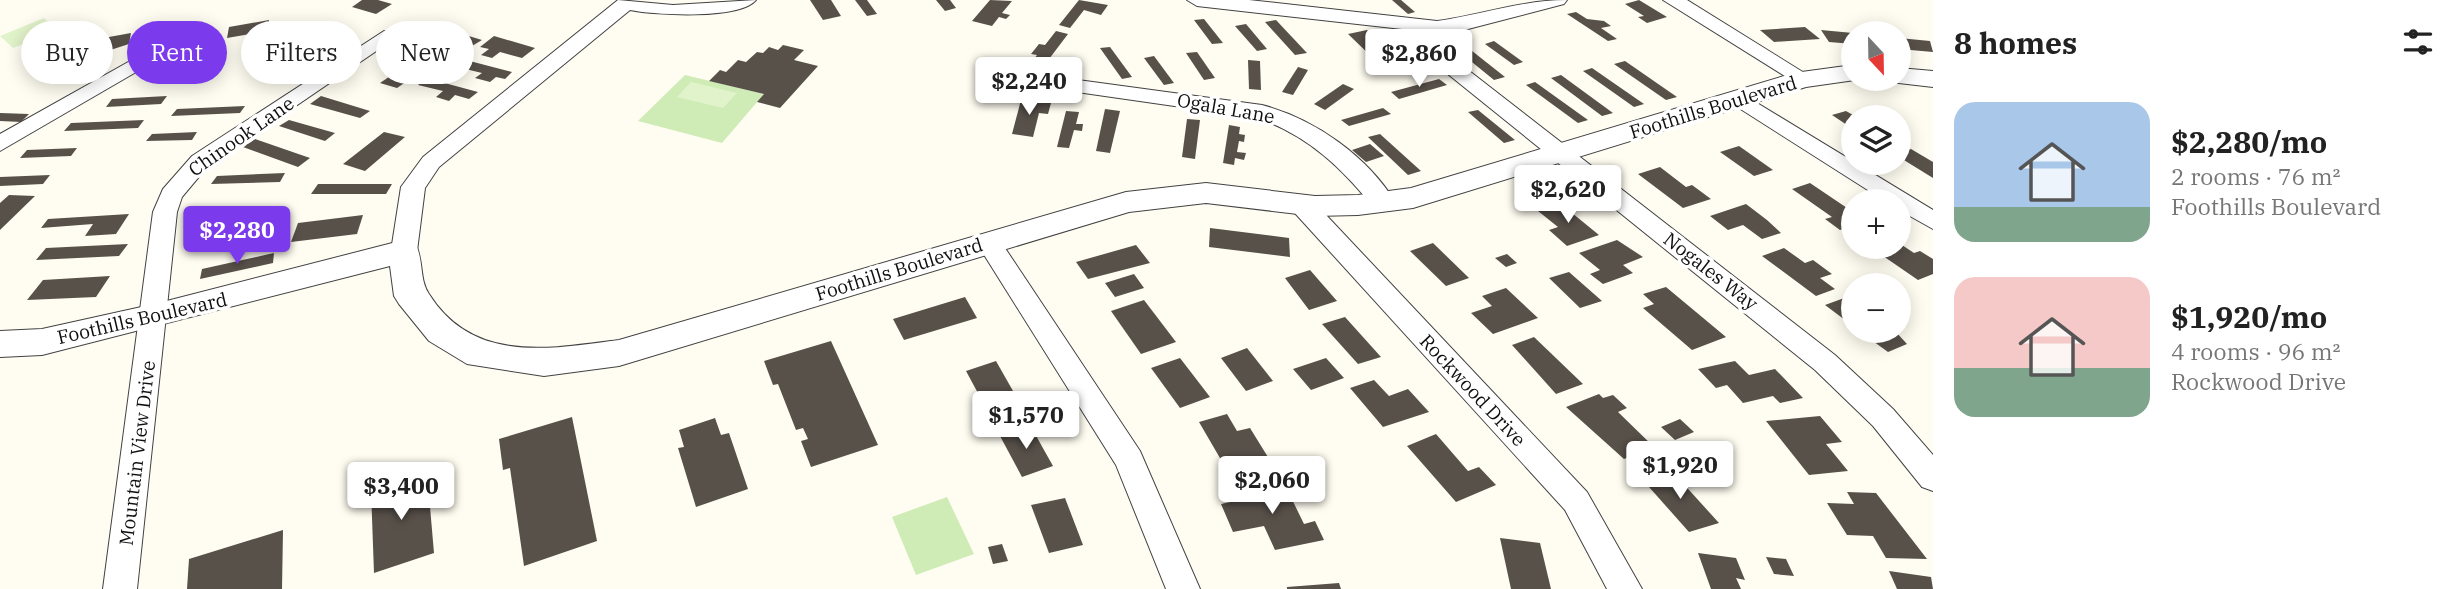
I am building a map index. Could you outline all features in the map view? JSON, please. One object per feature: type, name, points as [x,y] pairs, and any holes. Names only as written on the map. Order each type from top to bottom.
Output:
[{"type":"street","points":[[404,251],[413,187],[431,162],[628,2],[659,12],[684,13],[746,0]]},
{"type":"street","points":[[1197,0],[1410,26],[1468,23],[1557,0]]},
{"type":"street","points":[[1673,0],[1803,79]]},
{"type":"street","name":"Nogales Way","points":[[1410,26],[1425,46],[1790,332],[1852,388],[1929,467]]},
{"type":"street","name":"Chinook Lane","points":[[155,316],[164,212],[182,178],[200,161],[376,42]]},
{"type":"street","points":[[0,144],[127,69]]},
{"type":"street","name":"Foothills Boulevard","points":[[0,344],[42,342],[155,316],[404,251],[411,296],[441,332],[479,355],[544,363],[619,353],[1126,202],[1170,194],[1208,193],[1302,205],[1347,207],[1384,204],[1413,198],[1561,154],[1803,79],[1841,74]]},
{"type":"street","points":[[1911,77],[1933,79]]},
{"type":"street","name":"Ogala Lane","points":[[1078,86],[1262,112],[1288,119],[1314,133],[1341,154],[1384,204]]},
{"type":"street","points":[[1739,98],[1933,221]]},
{"type":"street","name":"Rockwood Drive","points":[[1302,205],[1576,501],[1625,589]]},
{"type":"street","points":[[988,242],[1129,460],[1184,589]]},
{"type":"street","name":"Mountain View Drive","points":[[120,589],[155,316]]},
{"type":"green space","points":[[21,27],[21,45],[13,48],[0,36]]},
{"type":"green space","points":[[685,75],[764,94],[722,143],[638,121]]},
{"type":"green space","points":[[691,82],[737,93],[723,108],[677,97]]},
{"type":"green space","points":[[947,497],[974,554],[916,575],[892,517]]},
{"type":"building","points":[[362,0],[378,0],[392,4],[376,14],[352,7]]},
{"type":"building","points":[[810,0],[831,0],[841,16],[823,20]]},
{"type":"building","points":[[855,0],[867,0],[877,14],[867,16]]},
{"type":"building","points":[[936,0],[950,0],[956,8],[945,11]]},
{"type":"building","points":[[990,0],[1012,1],[1002,13],[1010,15],[1006,19],[999,17],[992,26],[972,21]]},
{"type":"building","points":[[1079,0],[1108,5],[1101,15],[1084,10],[1070,28],[1059,25]]},
{"type":"building","points":[[1392,0],[1401,0],[1415,12],[1408,14]]},
{"type":"building","points":[[1639,0],[1667,17],[1647,23],[1638,17],[1644,16],[1625,4]]},
{"type":"building","points":[[1576,12],[1587,19],[1604,21],[1611,26],[1601,28],[1617,39],[1608,41],[1567,14]]},
{"type":"building","points":[[1204,19],[1223,43],[1212,44],[1194,20]]},
{"type":"building","points":[[1276,20],[1307,53],[1295,55],[1265,22]]},
{"type":"building","points":[[1246,24],[1267,49],[1257,51],[1235,26]]},
{"type":"building","points":[[241,25],[241,36],[227,38],[229,27]]},
{"type":"building","points":[[1805,27],[1820,39],[1774,42],[1760,30]]},
{"type":"building","points":[[1367,30],[1393,56],[1374,59],[1348,34]]},
{"type":"building","points":[[1821,30],[1841,32],[1841,43],[1829,42]]},
{"type":"building","points":[[1056,31],[1068,34],[1043,67],[1030,64],[1037,55],[1031,54],[1039,44],[1045,45]]},
{"type":"building","points":[[127,34],[127,45],[113,49],[113,36]]},
{"type":"building","points":[[494,36],[535,48],[522,58],[500,52],[492,58],[481,55],[489,49],[480,47]]},
{"type":"building","points":[[1911,39],[1930,41],[1933,52],[1911,50]]},
{"type":"building","points":[[1494,41],[1523,62],[1514,65],[1485,44]]},
{"type":"building","points":[[1462,43],[1505,77],[1494,80],[1451,45]]},
{"type":"building","points":[[783,45],[804,50],[794,60],[818,66],[780,108],[757,102],[764,94],[709,81],[720,70],[726,72],[738,60],[746,62],[757,52],[763,53],[769,47],[778,50]]},
{"type":"building","points":[[1110,47],[1132,77],[1122,79],[1100,48]]},
{"type":"building","points":[[1197,52],[1215,78],[1204,80],[1186,53]]},
{"type":"building","points":[[1154,56],[1174,83],[1164,85],[1144,58]]},
{"type":"building","points":[[1248,60],[1260,61],[1261,90],[1249,89]]},
{"type":"building","points":[[1625,61],[1677,97],[1666,100],[1614,64]]},
{"type":"building","points":[[474,62],[512,72],[505,79],[496,77],[490,82],[475,78],[482,73],[474,71]]},
{"type":"building","points":[[1298,67],[1308,70],[1293,95],[1282,92]]},
{"type":"building","points":[[1592,68],[1644,104],[1634,107],[1583,71]]},
{"type":"building","points":[[1561,75],[1613,113],[1602,116],[1551,78]]},
{"type":"building","points":[[1439,79],[1447,85],[1399,99],[1391,92]]},
{"type":"building","points":[[1535,82],[1588,120],[1578,123],[1526,85]]},
{"type":"building","points":[[383,84],[403,84],[397,88]]},
{"type":"building","points":[[448,84],[478,92],[469,99],[455,95],[449,101],[436,97],[443,91],[418,85]]},
{"type":"building","points":[[1343,84],[1354,89],[1325,110],[1314,104]]},
{"type":"building","points":[[167,96],[161,104],[106,107],[112,99]]},
{"type":"building","points":[[321,96],[370,111],[360,118],[310,104]]},
{"type":"building","points":[[1021,100],[1051,103],[1048,114],[1039,113],[1033,137],[1012,134]]},
{"type":"building","points":[[245,106],[240,113],[171,116],[177,109]]},
{"type":"building","points":[[1383,108],[1391,114],[1349,126],[1341,120]]},
{"type":"building","points":[[1105,109],[1120,111],[1110,153],[1096,151]]},
{"type":"building","points":[[1478,110],[1515,140],[1504,143],[1468,112]]},
{"type":"building","points":[[1066,111],[1079,112],[1076,124],[1083,124],[1082,131],[1074,130],[1069,148],[1057,147]]},
{"type":"building","points":[[1841,112],[1841,121],[1832,115]]},
{"type":"building","points":[[0,113],[29,114],[21,122],[0,121]]},
{"type":"building","points":[[1187,119],[1200,120],[1195,159],[1182,157]]},
{"type":"building","points":[[144,120],[138,128],[64,131],[71,123]]},
{"type":"building","points":[[289,120],[335,133],[325,141],[279,126]]},
{"type":"building","points":[[1229,125],[1240,127],[1239,134],[1245,135],[1244,142],[1239,141],[1237,152],[1246,153],[1244,160],[1235,158],[1234,165],[1223,163]]},
{"type":"building","points":[[197,132],[192,140],[146,141],[152,134]]},
{"type":"building","points":[[384,132],[405,137],[365,171],[343,164]]},
{"type":"building","points":[[1380,134],[1421,171],[1408,175],[1368,137]]},
{"type":"building","points":[[255,139],[310,158],[298,167],[243,147]]},
{"type":"building","points":[[1370,144],[1384,156],[1366,162],[1352,150]]},
{"type":"building","points":[[1739,146],[1773,170],[1754,176],[1720,152]]},
{"type":"building","points":[[77,148],[71,156],[20,158],[27,150]]},
{"type":"building","points":[[1911,149],[1933,162],[1933,178],[1911,164]]},
{"type":"building","points":[[1660,167],[1686,187],[1692,185],[1711,199],[1683,208],[1638,174]]},
{"type":"building","points":[[285,173],[280,182],[211,184],[217,176]]},
{"type":"building","points":[[50,175],[43,184],[0,186],[0,177]]},
{"type":"building","points":[[1810,183],[1841,204],[1841,230],[1825,219],[1832,217],[1792,189]]},
{"type":"building","points":[[318,184],[392,184],[386,194],[311,194]]},
{"type":"building","points":[[9,195],[35,196],[0,230],[0,203]]},
{"type":"building","points":[[1561,204],[1599,235],[1567,246],[1549,230],[1558,227],[1538,211]]},
{"type":"building","points":[[1746,204],[1781,233],[1762,239],[1743,225],[1728,230],[1710,216]]},
{"type":"building","points":[[129,214],[116,234],[85,236],[93,224],[41,228],[48,219]]},
{"type":"building","points":[[363,215],[357,234],[291,242],[298,223]]},
{"type":"building","points":[[265,220],[265,229],[196,246],[196,237]]},
{"type":"building","points":[[1210,228],[1289,238],[1290,257],[1209,247]]},
{"type":"building","points":[[1617,240],[1643,257],[1623,265],[1633,273],[1603,284],[1590,274],[1600,270],[1579,253]]},
{"type":"building","points":[[1433,243],[1469,278],[1446,286],[1410,251]]},
{"type":"building","points":[[128,244],[119,256],[36,260],[46,248]]},
{"type":"building","points":[[1136,245],[1150,263],[1088,279],[1076,262]]},
{"type":"building","points":[[1784,248],[1805,263],[1813,260],[1832,274],[1820,278],[1835,289],[1816,296],[1762,256]]},
{"type":"building","points":[[1911,251],[1920,251],[1933,259],[1933,274],[1918,280],[1887,259],[1911,259]]},
{"type":"building","points":[[274,253],[273,263],[200,279],[202,269]]},
{"type":"building","points":[[1507,254],[1517,263],[1506,267],[1495,258]]},
{"type":"building","points":[[1310,270],[1337,301],[1309,310],[1285,278]]},
{"type":"building","points":[[1569,272],[1602,301],[1580,308],[1549,278]]},
{"type":"building","points":[[1134,274],[1144,288],[1115,297],[1105,283]]},
{"type":"building","points":[[110,276],[96,297],[27,300],[43,280]]},
{"type":"building","points":[[1666,287],[1726,337],[1692,350],[1643,308],[1654,304],[1643,294]]},
{"type":"building","points":[[1506,288],[1538,318],[1493,334],[1471,313],[1492,306],[1482,296]]},
{"type":"building","points":[[965,297],[977,318],[904,340],[893,319]]},
{"type":"building","points":[[1841,299],[1841,317],[1825,305]]},
{"type":"building","points":[[1144,300],[1176,342],[1141,354],[1111,311]]},
{"type":"building","points":[[1345,317],[1381,357],[1358,364],[1322,324]]},
{"type":"building","points":[[1534,337],[1583,384],[1556,394],[1512,345]]},
{"type":"building","points":[[831,341],[878,445],[811,467],[801,441],[808,439],[803,428],[796,430],[778,384],[773,385],[764,361]]},
{"type":"building","points":[[1876,343],[1907,344],[1888,352]]},
{"type":"building","points":[[1247,348],[1273,381],[1246,391],[1221,358]]},
{"type":"building","points":[[1180,358],[1210,397],[1180,408],[1151,368]]},
{"type":"building","points":[[1326,358],[1344,378],[1311,390],[1293,369]]},
{"type":"building","points":[[996,361],[1017,398],[986,408],[966,371]]},
{"type":"building","points":[[1735,361],[1749,375],[1775,369],[1803,398],[1780,403],[1773,396],[1743,403],[1727,385],[1716,388],[1698,369]]},
{"type":"building","points":[[1374,380],[1389,396],[1408,389],[1429,412],[1383,427],[1350,388]]},
{"type":"building","points":[[1599,394],[1603,398],[1613,395],[1627,408],[1618,412],[1654,447],[1624,459],[1566,407]]},
{"type":"building","points":[[1227,414],[1237,431],[1250,428],[1271,462],[1259,465],[1261,469],[1231,477],[1199,422]]},
{"type":"building","points":[[1820,416],[1842,442],[1826,444],[1848,471],[1809,475],[1766,421]]},
{"type":"building","points":[[572,417],[597,541],[524,566],[510,468],[503,470],[499,439]]},
{"type":"building","points":[[715,418],[721,435],[729,433],[748,489],[696,507],[678,448],[684,447],[679,430]]},
{"type":"building","points":[[1680,419],[1694,432],[1675,440],[1661,427]]},
{"type":"building","points":[[1030,425],[1053,466],[1022,477],[1000,436]]},
{"type":"building","points":[[1436,434],[1468,471],[1479,467],[1496,485],[1456,502],[1407,446]]},
{"type":"building","points":[[1670,469],[1719,523],[1689,532],[1641,478]]},
{"type":"building","points":[[427,472],[434,553],[374,573],[371,490]]},
{"type":"building","points":[[1283,481],[1304,524],[1315,521],[1324,540],[1275,550],[1264,526],[1233,532],[1221,504],[1249,498],[1244,488]]},
{"type":"building","points":[[1847,492],[1876,493],[1927,559],[1886,558],[1873,536],[1847,535],[1827,503],[1854,504]]},
{"type":"building","points":[[1065,498],[1083,545],[1049,553],[1031,505]]},
{"type":"building","points":[[283,530],[282,589],[187,589],[189,559]]},
{"type":"building","points":[[1500,538],[1540,543],[1551,589],[1511,589]]},
{"type":"building","points":[[1002,544],[1008,561],[993,564],[988,547]]},
{"type":"building","points":[[1698,553],[1736,558],[1745,580],[1736,578],[1741,589],[1711,589]]},
{"type":"building","points":[[1766,557],[1786,559],[1794,576],[1774,574]]},
{"type":"building","points":[[1889,571],[1931,577],[1933,589],[1897,589]]},
{"type":"building","points":[[1339,583],[1341,589],[1287,589],[1287,587]]}]
